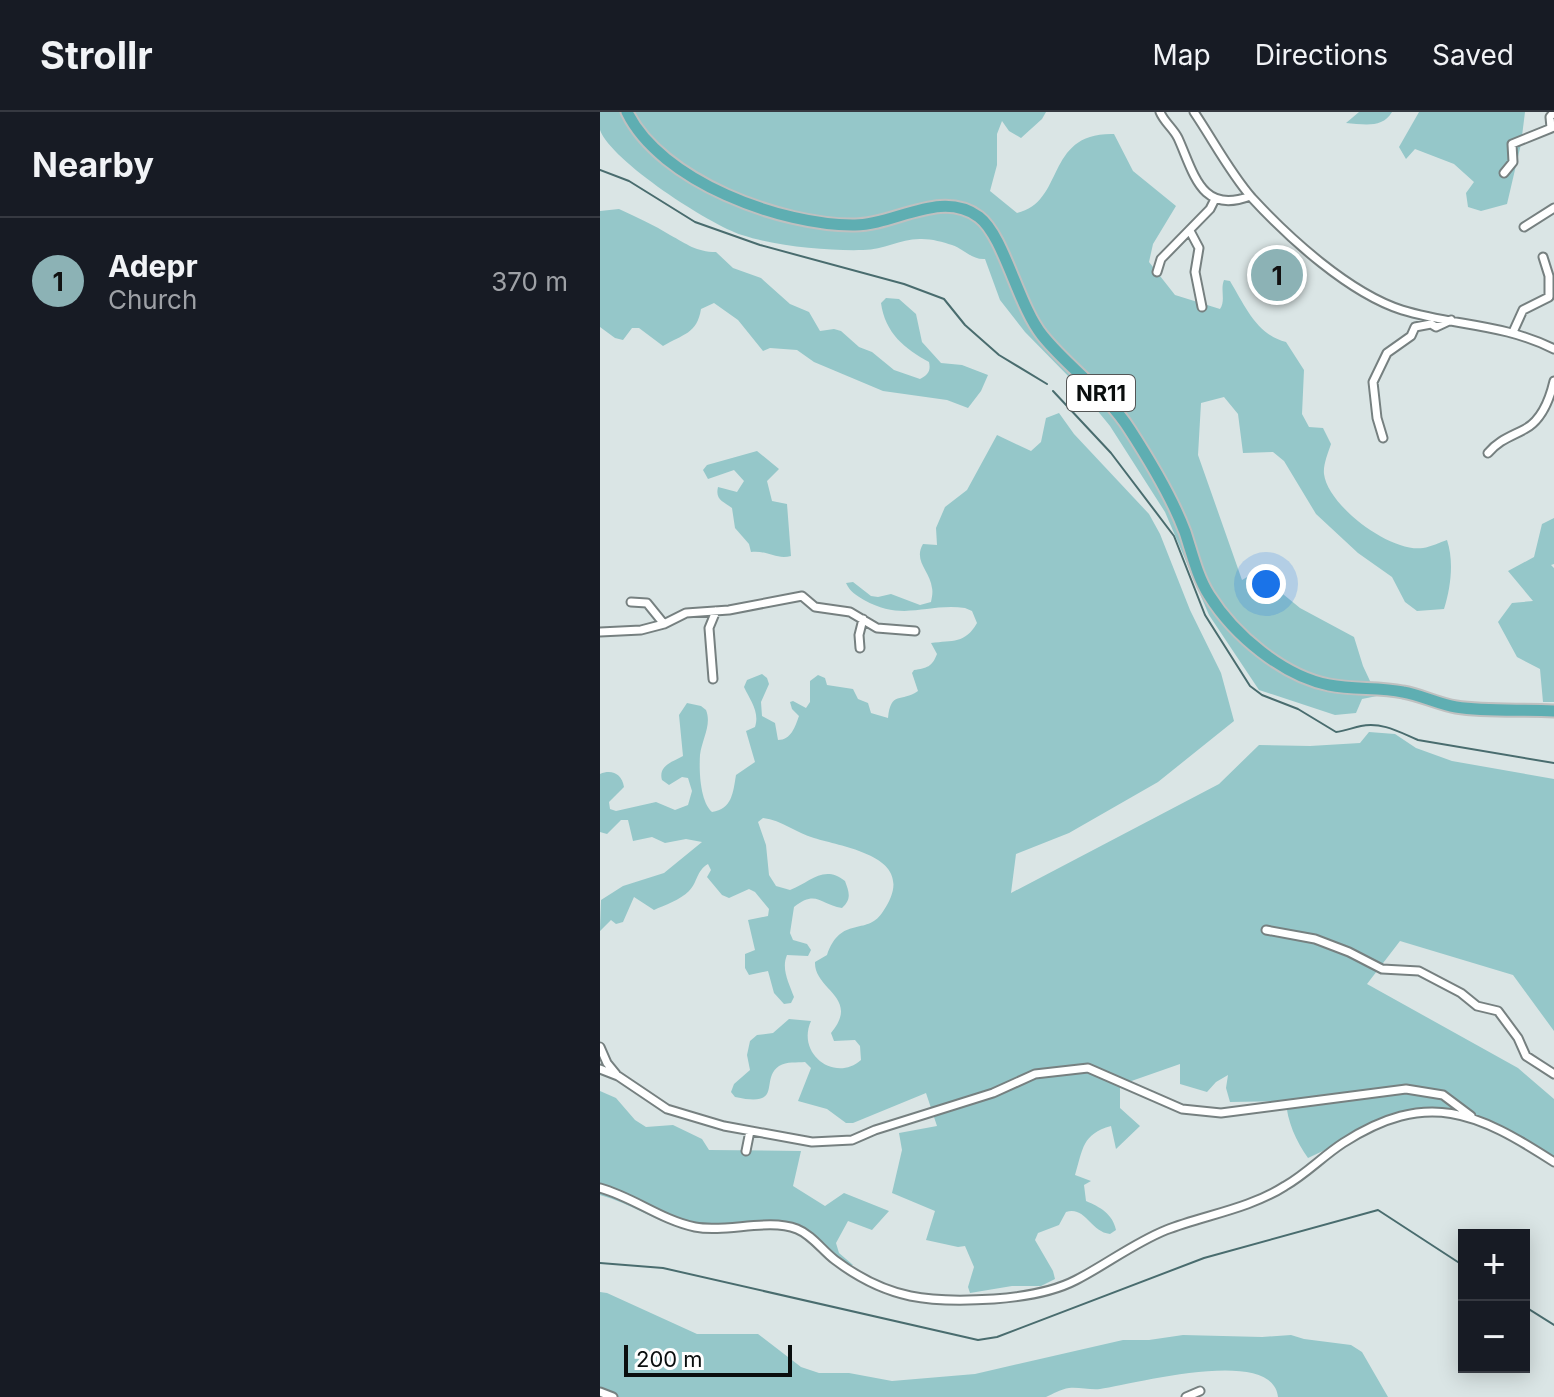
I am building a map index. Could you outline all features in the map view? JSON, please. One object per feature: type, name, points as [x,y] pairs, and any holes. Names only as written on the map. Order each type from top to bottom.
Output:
[{"type":"highway","name":"NR11","points":[[627,112],[656,148],[681,168],[715,190],[786,217],[857,225],[943,206],[964,209],[979,217],[996,240],[1026,311],[1041,334],[1108,400],[1128,427],[1175,511],[1213,601],[1239,631],[1293,672],[1327,685],[1404,692],[1454,707],[1554,711]]},
{"type":"street","points":[[1160,112],[1176,133],[1202,189],[1215,199],[1227,201],[1250,196]]},
{"type":"street","points":[[1194,112],[1250,196],[1292,236],[1363,292],[1405,311],[1513,332],[1554,349]]},
{"type":"street","points":[[1504,173],[1513,162],[1512,144],[1552,128],[1550,117],[1554,112]]},
{"type":"street","points":[[1157,272],[1161,259],[1210,209],[1215,199]]},
{"type":"street","points":[[1524,227],[1554,208]]},
{"type":"street","points":[[1190,231],[1199,248],[1195,272],[1202,307]]},
{"type":"street","points":[[1513,332],[1523,310],[1549,297],[1549,276],[1543,257]]},
{"type":"street","points":[[1383,438],[1373,382],[1387,353],[1411,336],[1415,327],[1431,324],[1436,327],[1453,319]]},
{"type":"street","points":[[1488,453],[1511,433],[1533,423],[1546,405],[1554,381]]},
{"type":"street","points":[[600,632],[641,630],[664,624],[686,613],[802,596],[815,607],[844,610],[885,630],[915,631]]},
{"type":"street","points":[[631,602],[647,603],[664,624]]},
{"type":"street","points":[[713,679],[709,628],[716,611]]},
{"type":"street","points":[[860,648],[863,619]]},
{"type":"street","points":[[1266,930],[1315,939],[1382,969],[1419,971],[1461,993],[1477,1006],[1498,1011],[1518,1038],[1526,1056],[1554,1074]]},
{"type":"street","points":[[600,1047],[607,1063],[618,1076]]},
{"type":"street","points":[[600,1069],[618,1076],[667,1109],[750,1131],[812,1142],[846,1141],[993,1093],[1024,1077],[1072,1068],[1088,1068],[1182,1109],[1221,1113],[1406,1089],[1443,1095],[1472,1116],[1504,1131],[1554,1162]]},
{"type":"street","points":[[600,1188],[691,1226],[797,1229],[847,1268],[903,1296],[995,1299],[1025,1296],[1063,1286],[1167,1230],[1271,1193],[1284,1187],[1344,1142],[1397,1116],[1444,1112],[1472,1116]]},
{"type":"street","points":[[746,1151],[750,1131]]},
{"type":"street","points":[[805,1150],[812,1142]]},
{"type":"street","points":[[1186,1397],[1200,1391]]},
{"type":"street","points":[[600,1392],[613,1397]]},
{"type":"shaded area","points":[[600,112],[1046,112],[1021,138],[1009,131],[1002,121],[997,134],[997,165],[990,191],[1017,213],[1043,196],[1065,155],[1076,144],[1092,136],[1114,134],[1133,171],[1176,206],[1153,244],[1149,262],[1175,295],[1220,309],[1224,280],[1230,281],[1259,326],[1286,342],[1304,370],[1302,414],[1309,427],[1323,428],[1331,444],[1324,474],[1337,500],[1363,525],[1395,543],[1423,548],[1447,540],[1451,574],[1444,609],[1417,611],[1405,602],[1392,577],[1358,553],[1316,514],[1284,461],[1273,452],[1243,453],[1238,414],[1224,397],[1201,403],[1198,455],[1242,580],[1256,572],[1300,608],[1354,637],[1377,696],[1362,699],[1356,713],[1335,715],[1259,690],[1209,615],[1165,512],[1110,426],[1000,300],[985,259],[976,258],[952,245],[926,239],[849,250],[786,245],[742,235],[686,206],[622,158],[600,130]]},
{"type":"shaded area","points":[[1359,112],[1392,112],[1378,123],[1346,123]]},
{"type":"shaded area","points":[[1419,112],[1525,112],[1507,204],[1481,211],[1468,207],[1466,193],[1474,182],[1454,164],[1415,149],[1406,159],[1399,147]]},
{"type":"shaded area","points":[[619,209],[692,247],[716,252],[733,268],[761,278],[790,304],[809,312],[820,331],[841,331],[894,370],[920,379],[928,372],[929,362],[898,339],[883,314],[881,303],[886,298],[899,299],[916,314],[922,342],[941,363],[962,365],[988,375],[981,391],[968,408],[947,400],[883,391],[814,362],[797,350],[770,348],[763,351],[738,320],[714,303],[701,309],[692,329],[663,346],[639,328],[632,328],[623,340],[615,338],[600,327],[600,211]]},
{"type":"shaded area","points":[[1059,413],[1074,434],[1149,514],[1221,673],[1234,721],[1158,782],[1069,833],[1016,854],[1011,893],[1219,784],[1259,745],[1360,743],[1369,732],[1395,734],[1416,748],[1452,761],[1554,779],[1554,1031],[1513,975],[1400,941],[1367,984],[1518,1068],[1554,1099],[1554,1162],[1504,1131],[1444,1112],[1397,1116],[1308,1158],[1293,1131],[1286,1101],[1230,1102],[1226,1088],[1228,1075],[1207,1092],[1180,1084],[1180,1064],[1120,1085],[1120,1108],[1140,1126],[1116,1149],[1111,1126],[1101,1129],[1089,1138],[1082,1150],[1075,1175],[1091,1181],[1084,1185],[1086,1201],[1109,1215],[1116,1230],[1110,1234],[1103,1232],[1078,1213],[1066,1212],[1059,1225],[1038,1233],[1035,1240],[1055,1279],[1041,1286],[1012,1286],[970,1293],[968,1287],[974,1267],[965,1246],[926,1240],[935,1211],[892,1193],[902,1150],[899,1133],[937,1126],[926,1093],[853,1123],[846,1123],[827,1109],[798,1101],[811,1068],[805,1062],[779,1066],[773,1072],[766,1096],[760,1099],[735,1097],[731,1092],[734,1084],[750,1070],[747,1055],[750,1041],[757,1035],[773,1033],[789,1019],[811,1021],[809,1044],[821,1062],[840,1068],[861,1060],[860,1046],[855,1040],[834,1041],[831,1033],[839,1021],[839,1002],[821,980],[815,962],[827,955],[839,935],[869,924],[882,913],[892,894],[893,880],[887,868],[862,852],[807,836],[776,821],[763,818],[758,822],[766,845],[769,875],[776,886],[790,890],[817,876],[830,874],[845,881],[848,892],[847,902],[842,908],[813,899],[794,907],[790,933],[793,940],[807,944],[811,950],[808,956],[787,955],[785,960],[785,971],[794,997],[791,1003],[784,1004],[774,993],[768,971],[749,975],[745,968],[745,954],[755,950],[748,920],[768,916],[769,909],[749,889],[729,898],[722,895],[707,877],[711,870],[708,864],[701,870],[692,888],[681,897],[654,910],[634,897],[623,922],[616,924],[611,920],[600,931],[601,900],[623,886],[664,873],[702,842],[686,839],[665,843],[652,837],[633,841],[628,820],[621,820],[607,834],[600,832],[600,774],[616,774],[623,783],[624,787],[609,802],[610,809],[616,811],[656,802],[675,810],[688,805],[692,791],[688,778],[682,777],[669,785],[661,775],[667,765],[683,756],[679,715],[687,703],[701,706],[706,710],[708,721],[700,755],[703,793],[712,812],[724,807],[730,799],[736,775],[755,762],[746,731],[755,727],[756,716],[744,687],[747,680],[762,674],[769,684],[761,702],[762,716],[775,723],[778,740],[789,735],[799,716],[790,702],[806,708],[810,702],[810,681],[818,675],[825,678],[827,685],[853,689],[858,699],[868,703],[871,713],[888,718],[894,700],[918,691],[912,673],[933,662],[937,654],[931,643],[963,638],[977,623],[972,611],[965,608],[891,610],[864,600],[846,583],[853,582],[871,596],[891,594],[920,605],[931,602],[931,582],[921,561],[920,550],[923,544],[937,545],[936,528],[945,507],[967,490],[997,435],[1031,451],[1041,442],[1046,418]]},
{"type":"shaded area","points":[[757,451],[779,469],[767,481],[772,501],[787,504],[791,556],[751,552],[749,544],[735,528],[732,508],[718,495],[718,487],[737,492],[744,481],[734,470],[708,479],[703,470],[707,465]]},
{"type":"shaded area","points":[[1554,518],[1554,564],[1551,565],[1554,568],[1554,702],[1543,702],[1540,669],[1517,657],[1498,622],[1512,603],[1533,601],[1508,571],[1534,557],[1542,524]]},
{"type":"shaded area","points":[[600,1091],[616,1098],[635,1120],[646,1127],[673,1125],[702,1139],[709,1150],[801,1151],[793,1186],[825,1206],[844,1193],[889,1211],[872,1230],[848,1221],[836,1243],[839,1253],[853,1265],[841,1270],[810,1242],[786,1231],[700,1232],[665,1222],[600,1195]]},
{"type":"shaded area","points":[[600,1292],[697,1334],[758,1334],[801,1367],[819,1373],[849,1373],[892,1381],[975,1374],[1123,1340],[1183,1335],[1291,1335],[1351,1345],[1362,1352],[1388,1397],[1278,1397],[1270,1382],[1252,1373],[1228,1371],[1169,1376],[1100,1389],[1069,1388],[1046,1397],[600,1397]]},
{"type":"waterway","points":[[600,170],[629,181],[695,222],[760,245],[904,284],[944,299],[965,325],[999,355],[1047,384]]},
{"type":"waterway","points":[[1053,391],[1111,453],[1174,536],[1205,615],[1250,686],[1262,695],[1298,709],[1336,732],[1377,725],[1418,740],[1554,763]]},
{"type":"waterway","points":[[600,1263],[663,1268],[978,1340],[997,1337],[1204,1258],[1378,1210],[1458,1262]]},
{"type":"waterway","points":[[1530,1310],[1554,1325]]},
{"type":"place","name":"Adepr","points":[[1277,275]]}]
